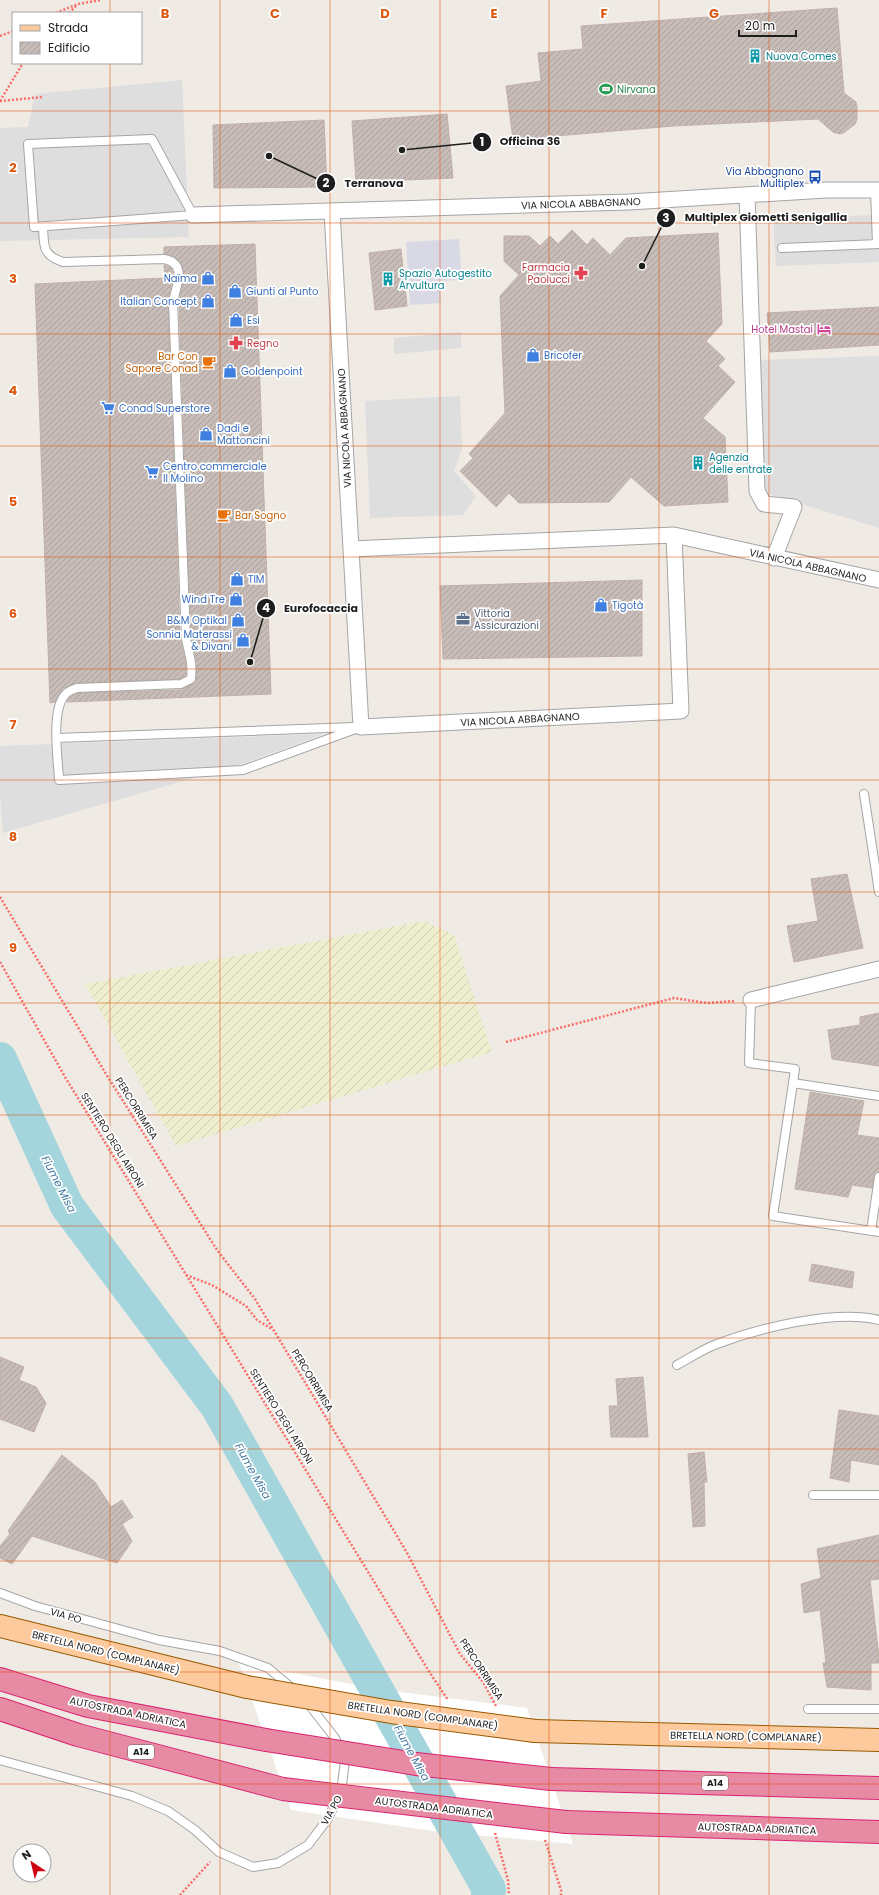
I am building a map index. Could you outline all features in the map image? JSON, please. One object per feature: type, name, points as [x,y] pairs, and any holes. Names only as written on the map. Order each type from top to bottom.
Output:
[{"type":"highway","name":"AUTOSTRADA ADRIATICA","points":[[0,1679],[88,1706],[266,1740],[416,1764],[551,1778],[879,1788]]},
{"type":"highway","name":"AUTOSTRADA ADRIATICA","points":[[0,1709],[78,1735],[283,1789],[566,1822],[879,1832]]},
{"type":"main road","name":"BRETELLA NORD (COMPLANARE)","points":[[0,1626],[247,1687],[391,1712],[535,1731],[879,1740]]},
{"type":"street","name":"VIA NICOLA ABBAGNANO","points":[[192,215],[629,202],[826,190],[877,190]]},
{"type":"street","points":[[747,195],[757,491],[764,504],[794,507],[774,558]]},
{"type":"street","name":"VIA NICOLA ABBAGNANO","points":[[332,211],[361,726],[681,711],[674,535]]},
{"type":"street","name":"VIA NICOLA ABBAGNANO","points":[[351,549],[674,535],[877,581]]},
{"type":"street","points":[[751,1000],[879,969]]},
{"type":"lane","points":[[152,139],[192,215],[34,227],[28,144],[152,139]]},
{"type":"lane","points":[[782,248],[878,244],[877,190]]},
{"type":"lane","points":[[43,226],[44,249],[51,258],[63,262],[164,259],[172,260],[178,267],[179,277],[173,301],[186,639],[192,660],[191,679],[181,684],[77,688],[70,691],[60,702],[57,717],[59,780],[243,770],[361,726]]},
{"type":"lane","points":[[57,738],[361,726]]},
{"type":"lane","points":[[864,794],[879,892]]},
{"type":"lane","points":[[751,1000],[749,1063],[795,1070],[773,1216],[875,1231],[879,1177]]},
{"type":"lane","points":[[793,1083],[879,1096]]},
{"type":"lane","points":[[677,1365],[716,1344],[758,1331],[841,1316],[879,1320]]},
{"type":"lane","points":[[813,1495],[879,1495]]},
{"type":"lane","name":"VIA PO","points":[[0,1593],[34,1606],[159,1640],[220,1651],[268,1668],[305,1700],[335,1738],[345,1761],[341,1792],[327,1820],[308,1845],[278,1863],[253,1867],[219,1852],[195,1830],[168,1811],[132,1796],[0,1760]]},
{"type":"lane","points":[[808,1709],[879,1709]]},
{"type":"path","points":[[58,12],[78,4],[101,0]]},
{"type":"path","points":[[70,12],[78,4]]},
{"type":"path","points":[[0,36],[12,31]]},
{"type":"path","points":[[0,101],[21,64]]},
{"type":"path","points":[[0,101],[43,97]]},
{"type":"path","name":"PERCORRIMISA","points":[[0,897],[102,1067],[196,1218],[217,1250],[255,1299],[406,1551],[460,1654],[483,1682],[498,1709]]},
{"type":"path","name":"SENTIERO DEGLI AIRONI","points":[[0,962],[65,1077],[430,1673],[452,1705]]},
{"type":"path","points":[[506,1042],[674,998],[707,1003],[751,1000]]},
{"type":"path","points":[[186,1274],[212,1285],[246,1306],[257,1320],[273,1329]]},
{"type":"path","points":[[494,1828],[508,1880],[509,1895]]},
{"type":"path","points":[[544,1839],[561,1890],[561,1895]]},
{"type":"path","points":[[180,1895],[219,1852]]},
{"type":"green space","points":[[424,921],[454,935],[492,1052],[176,1146],[85,984]]},
{"type":"shaded area","points":[[182,80],[189,237],[0,241],[0,128],[28,127],[35,94]]},
{"type":"shaded area","points":[[879,215],[879,262],[776,266],[773,218]]},
{"type":"shaded area","points":[[459,239],[462,280],[440,281],[441,303],[410,305],[406,242]]},
{"type":"shaded area","points":[[461,332],[461,348],[394,354],[394,338]]},
{"type":"shaded area","points":[[879,356],[879,528],[766,493],[760,360]]},
{"type":"shaded area","points":[[460,396],[462,449],[454,471],[476,496],[463,515],[370,518],[365,401]]},
{"type":"shaded area","points":[[324,734],[242,764],[3,833],[0,793],[0,746]]},
{"type":"pier","points":[[239,1663],[384,1690],[527,1708],[573,1844],[433,1831],[291,1810]]},
{"type":"building","points":[[837,8],[844,93],[856,102],[857,108],[857,119],[855,124],[845,132],[840,134],[833,132],[818,119],[673,126],[544,137],[544,143],[514,147],[506,86],[541,81],[538,53],[583,49],[581,26]]},
{"type":"building","points":[[447,114],[453,178],[356,182],[352,121]]},
{"type":"building","points":[[324,120],[327,187],[214,188],[213,125]]},
{"type":"building","points":[[572,230],[587,245],[593,238],[610,255],[626,238],[718,233],[722,324],[706,341],[725,359],[718,366],[735,382],[703,418],[725,437],[728,502],[664,506],[631,477],[609,502],[519,503],[509,493],[496,507],[460,471],[473,458],[469,454],[505,413],[500,296],[519,275],[504,261],[504,236],[529,236],[540,246],[550,236],[558,244]]},
{"type":"building","points":[[255,244],[271,694],[67,702],[70,697],[78,693],[181,690],[196,682],[197,663],[191,638],[179,302],[184,275],[180,262],[173,256],[164,254],[164,247]]},
{"type":"building","name":"Spazio Autogestito Arvultura","points":[[401,249],[407,306],[375,310],[369,253]]},
{"type":"building","points":[[164,265],[171,268],[173,275],[168,301],[180,639],[185,660],[186,675],[180,679],[77,683],[63,688],[55,702],[50,703],[35,284],[165,278]]},
{"type":"building","name":"Hotel Mastai","points":[[879,307],[879,345],[770,352],[767,313]]},
{"type":"building","points":[[642,580],[642,656],[443,659],[440,586]]},
{"type":"building","points":[[847,874],[863,948],[794,962],[787,926],[818,921],[811,879]]},
{"type":"building","points":[[879,1013],[879,1066],[832,1059],[828,1030],[860,1025],[860,1017]]},
{"type":"building","points":[[810,1092],[864,1101],[857,1135],[879,1138],[879,1172],[874,1176],[872,1188],[852,1185],[848,1197],[795,1189]]},
{"type":"building","points":[[812,1264],[854,1272],[852,1288],[809,1281]]},
{"type":"building","points":[[0,1357],[24,1367],[19,1380],[36,1387],[46,1403],[34,1432],[0,1419]]},
{"type":"building","points":[[643,1377],[648,1437],[611,1437],[609,1406],[618,1406],[616,1379]]},
{"type":"building","points":[[839,1410],[879,1416],[879,1465],[851,1460],[849,1482],[830,1478]]},
{"type":"building","points":[[704,1452],[707,1482],[704,1482],[705,1526],[693,1527],[688,1454]]},
{"type":"building","points":[[62,1455],[95,1482],[111,1507],[122,1500],[133,1517],[122,1524],[132,1541],[117,1563],[32,1536],[12,1564],[0,1558],[0,1546],[10,1534],[8,1531]]},
{"type":"building","points":[[879,1535],[879,1579],[870,1580],[879,1657],[879,1663],[871,1663],[871,1690],[827,1687],[823,1663],[826,1663],[820,1610],[804,1613],[801,1584],[821,1578],[817,1549]]},
{"type":"waterway","name":"Fiume Misa","points":[[0,1059],[67,1206],[217,1406],[489,1889],[488,1895]]},
{"type":"place","name":"Nuova Comes","points":[[755,56]]},
{"type":"place","name":"Nirvana","points":[[606,89]]},
{"type":"place","name":"Officina 36","points":[[402,150]]},
{"type":"place","name":"Terranova","points":[[269,156]]},
{"type":"place","name":"Via Abbagnano Multiplex","points":[[815,177]]},
{"type":"place","name":"Multiplex Giometti Senigallia","points":[[642,266]]},
{"type":"place","name":"Farmacia Paolucci","points":[[581,273]]},
{"type":"place","name":"Naïma","points":[[208,278]]},
{"type":"place","name":"Spazio Autogestito Arvultura","points":[[388,279]]},
{"type":"place","name":"Giunti al Punto","points":[[235,291]]},
{"type":"place","name":"Italian Concept","points":[[208,301]]},
{"type":"place","name":"Esi","points":[[236,320]]},
{"type":"place","name":"Hotel Mastai","points":[[824,329]]},
{"type":"place","name":"Regno","points":[[236,343]]},
{"type":"place","name":"Bricofer","points":[[533,355]]},
{"type":"place","name":"Bar Con Sapore Conad","points":[[209,362]]},
{"type":"place","name":"Goldenpoint","points":[[230,371]]},
{"type":"place","name":"Conad Superstore","points":[[108,408]]},
{"type":"place","name":"Dadi e Mattoncini","points":[[206,434]]},
{"type":"place","name":"Agenzia delle entrate","points":[[698,463]]},
{"type":"place","name":"Centro commerciale Il Molino","points":[[152,472]]},
{"type":"place","name":"Bar Sogno","points":[[224,515]]},
{"type":"place","name":"TIM","points":[[237,579]]},
{"type":"place","name":"Wind Tre","points":[[236,599]]},
{"type":"place","name":"Tigotà","points":[[601,605]]},
{"type":"place","name":"Vittoria Assicurazioni","points":[[463,619]]},
{"type":"place","name":"B&M Optikal","points":[[238,620]]},
{"type":"place","name":"Sonnia Materassi & Divani","points":[[243,640]]},
{"type":"place","name":"Eurofocaccia","points":[[250,662]]}]
